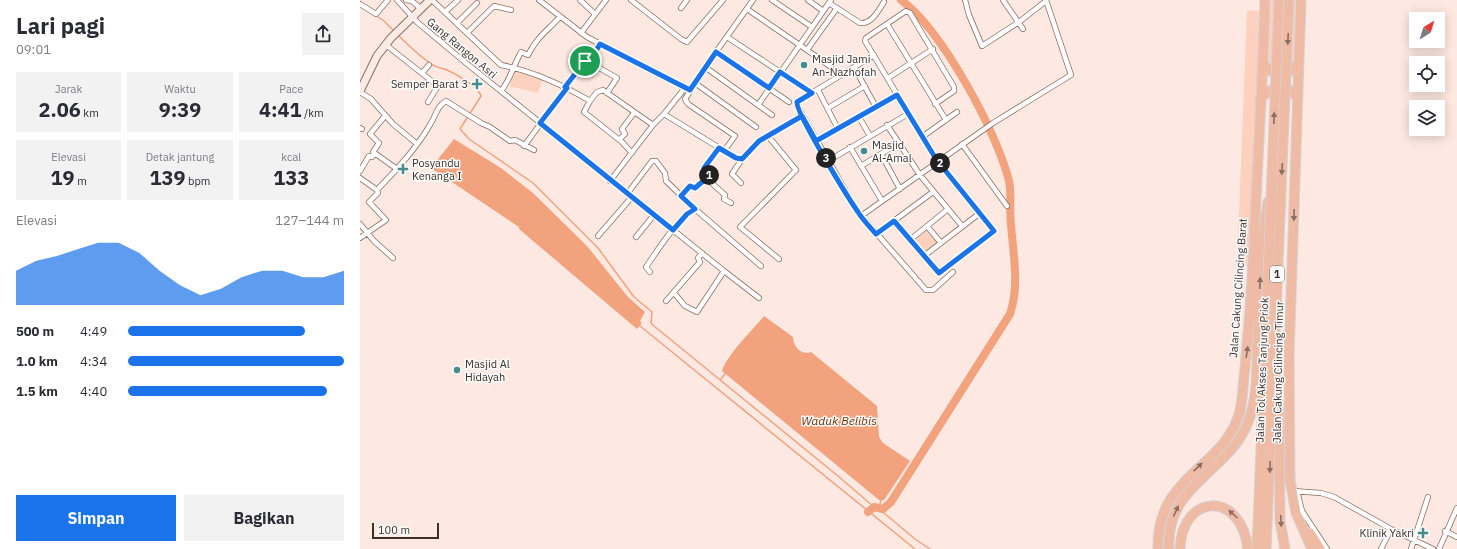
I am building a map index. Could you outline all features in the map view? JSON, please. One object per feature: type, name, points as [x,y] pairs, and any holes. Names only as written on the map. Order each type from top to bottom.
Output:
[{"type":"highway","name":"Jalan Cakung Cilincing Barat","points":[[1158,549],[1160,525],[1168,503],[1184,481],[1225,441],[1233,428],[1240,408],[1250,322],[1260,99],[1264,64],[1265,0]]},
{"type":"highway","name":"Jalan Tol Akses Tanjung Priok","points":[[1257,549],[1279,0]]},
{"type":"highway","name":"Jalan Tol Akses Tanjung Priok","points":[[1266,549],[1289,0]]},
{"type":"highway","name":"Jalan Cakung Cilincing Timur","points":[[1302,0],[1298,64],[1289,356],[1294,506],[1312,549]]},
{"type":"highway","points":[[1264,64],[1276,75],[1284,76],[1298,64]]},
{"type":"highway","points":[[1260,99],[1270,88],[1273,87],[1288,88],[1298,98]]},
{"type":"highway","points":[[1169,549],[1171,527],[1180,504],[1194,485],[1236,444],[1246,428],[1251,412],[1256,380],[1262,255],[1272,176]]},
{"type":"highway","points":[[1274,355],[1279,418],[1280,521],[1285,549]]},
{"type":"highway","points":[[1180,549],[1183,531],[1191,517],[1199,510],[1214,506],[1228,510],[1239,519],[1245,534],[1248,549]]},
{"type":"highway","points":[[1294,506],[1320,549]]},
{"type":"street","points":[[360,4],[376,14],[388,0]]},
{"type":"street","name":"Gang Rangon Asri","points":[[397,0],[413,17],[610,181],[759,298]]},
{"type":"street","points":[[406,0],[412,1],[421,9]]},
{"type":"street","points":[[416,144],[385,116],[371,99],[360,90],[367,74],[391,38],[431,0],[446,12],[497,63],[513,67],[566,87],[590,101]]},
{"type":"street","points":[[446,12],[458,0]]},
{"type":"street","points":[[539,0],[581,33],[690,90]]},
{"type":"street","points":[[580,0],[595,14]]},
{"type":"street","points":[[581,33],[606,0]]},
{"type":"street","points":[[631,0],[687,42],[723,0]]},
{"type":"street","points":[[724,151],[735,136],[688,104],[685,99],[694,83],[753,0]]},
{"type":"street","points":[[772,0],[812,27]]},
{"type":"street","points":[[808,0],[823,12]]},
{"type":"street","points":[[860,216],[920,176],[938,161],[993,123],[1072,74],[1046,1],[984,46],[980,45],[965,0]]},
{"type":"street","points":[[1003,0],[1023,29]]},
{"type":"street","points":[[680,8],[684,1]]},
{"type":"street","points":[[758,105],[830,1],[837,8],[860,23],[865,24],[871,20],[884,2]]},
{"type":"street","points":[[456,23],[477,3]]},
{"type":"street","points":[[467,33],[494,6],[512,10]]},
{"type":"street","points":[[807,50],[837,8]]},
{"type":"street","points":[[747,9],[830,67]]},
{"type":"street","points":[[894,221],[939,273],[994,231],[938,161],[908,114],[865,39],[908,11],[933,49],[955,89],[935,104]]},
{"type":"street","points":[[501,91],[509,82],[513,67],[521,52],[528,55],[542,33],[560,17]]},
{"type":"street","points":[[887,24],[946,120]]},
{"type":"street","points":[[727,37],[812,93]]},
{"type":"street","points":[[590,61],[600,44]]},
{"type":"street","points":[[386,45],[439,87],[428,102]]},
{"type":"street","points":[[888,78],[933,49]]},
{"type":"street","points":[[716,52],[789,102]]},
{"type":"street","points":[[874,55],[812,93],[797,104],[816,141],[860,216],[926,290],[933,290],[953,272]]},
{"type":"street","points":[[524,146],[584,62],[590,61],[617,78],[606,92]]},
{"type":"street","points":[[422,73],[429,65]]},
{"type":"street","points":[[705,67],[772,115]]},
{"type":"street","points":[[854,67],[876,107]]},
{"type":"street","points":[[694,83],[756,127]]},
{"type":"street","points":[[828,108],[865,86]]},
{"type":"street","points":[[610,181],[653,125],[664,114],[684,88]]},
{"type":"street","points":[[632,153],[620,140],[584,112],[590,101],[600,90],[606,92],[653,125]]},
{"type":"street","points":[[818,90],[838,129]]},
{"type":"street","points":[[816,141],[897,95]]},
{"type":"street","points":[[360,238],[386,220],[369,202],[378,193],[377,190],[397,169],[416,144],[431,123],[436,111],[445,101],[449,101],[510,141],[515,140],[534,150]]},
{"type":"street","points":[[922,137],[957,112]]},
{"type":"street","points":[[620,140],[625,134],[622,129],[634,113]]},
{"type":"street","points":[[664,114],[736,158],[742,159]]},
{"type":"street","points":[[828,161],[908,114]]},
{"type":"street","points":[[375,154],[374,152],[379,143],[370,134],[385,116]]},
{"type":"street","points":[[740,183],[732,174],[742,159],[755,145],[802,116]]},
{"type":"street","points":[[859,117],[870,136]]},
{"type":"street","points":[[887,126],[920,176],[962,226]]},
{"type":"street","points":[[768,136],[796,170],[740,227],[779,259]]},
{"type":"street","points":[[861,166],[898,143]]},
{"type":"street","points":[[962,144],[1007,206]]},
{"type":"street","points":[[850,147],[882,201]]},
{"type":"street","points":[[681,196],[690,186],[695,188],[709,175],[704,168],[719,148]]},
{"type":"street","points":[[375,154],[397,169]]},
{"type":"street","points":[[360,171],[369,156],[372,157],[375,154]]},
{"type":"street","points":[[881,154],[900,189]]},
{"type":"street","points":[[627,194],[654,160],[665,172],[666,181],[681,196],[761,266]]},
{"type":"street","points":[[360,178],[377,190]]},
{"type":"street","points":[[706,178],[725,195],[725,199],[730,203]]},
{"type":"street","points":[[876,234],[933,192]]},
{"type":"street","points":[[598,236],[631,198]]},
{"type":"street","points":[[650,272],[646,269],[646,266],[673,230],[687,214],[695,209]]},
{"type":"street","points":[[910,240],[948,209]]},
{"type":"street","points":[[924,256],[980,213]]},
{"type":"street","points":[[636,237],[654,215]]},
{"type":"street","points":[[360,224],[367,234],[393,258]]},
{"type":"street","points":[[927,226],[941,243]]},
{"type":"street","points":[[666,301],[700,262],[698,258],[702,253]]},
{"type":"street","points":[[674,293],[685,306],[698,312],[724,271]]},
{"type":"street","points":[[1327,549],[1302,511],[1294,491],[1327,494],[1391,529],[1433,549]]},
{"type":"street","points":[[1411,549],[1428,497]]},
{"type":"street","points":[[1439,549],[1445,531],[1457,508]]},
{"type":"street","points":[[1381,549],[1391,529]]},
{"type":"street","points":[[1445,531],[1457,537]]},
{"type":"shaded area","points":[[1265,0],[1279,0],[1277,75],[1264,65],[1252,268],[1237,264],[1247,10],[1265,12]]},
{"type":"shaded area","points":[[1289,0],[1301,0],[1298,64],[1288,74]]},
{"type":"shaded area","points":[[514,70],[543,79],[538,93],[510,86]]},
{"type":"shaded area","points":[[928,229],[939,242],[926,252],[915,240]]},
{"type":"water","points":[[454,139],[501,168],[533,193],[587,246],[628,297],[645,312],[640,321],[642,323],[637,329],[519,229],[519,227],[431,168]]},
{"type":"water","name":"Waduk Belibis","points":[[764,316],[793,337],[794,344],[798,349],[804,353],[811,352],[877,406],[879,437],[883,443],[910,461],[884,500],[879,500],[722,371],[729,357]]},
{"type":"waterway","points":[[868,512],[874,507],[883,509],[891,502],[1010,314],[1015,292],[1015,269],[1010,219],[1010,186],[1003,160],[993,136],[966,83],[933,34],[917,14],[901,0]]},
{"type":"waterway","points":[[375,15],[384,21],[395,32]]},
{"type":"waterway","points":[[398,35],[428,62],[456,74],[467,81],[479,92],[481,96],[460,129],[469,139],[533,183],[598,248],[634,297],[652,312],[651,323],[654,326],[874,507]]},
{"type":"waterway","points":[[640,326],[915,549]]},
{"type":"waterway","points":[[720,380],[725,374]]},
{"type":"waterway","points":[[879,508],[881,500]]},
{"type":"waterway","points":[[883,509],[884,513],[915,539],[930,549]]},
{"type":"place","name":"Masjid Jami An-Nazhofah","points":[[804,65]]},
{"type":"place","name":"Semper Barat 3","points":[[477,84]]},
{"type":"place","name":"Masjid Al-Amal","points":[[864,151]]},
{"type":"place","name":"Posyandu Kenanga I","points":[[403,169]]},
{"type":"place","name":"Masjid Al Hidayah","points":[[457,370]]},
{"type":"place","name":"Klinik Yakri","points":[[1423,533]]},
{"type":"route","points":[[585,61],[574,73],[565,87],[567,88],[557,103],[540,123],[673,230],[687,214],[695,209],[681,196],[690,186],[695,188],[709,176],[709,173],[704,168],[719,148],[736,158],[742,159],[759,141],[768,136],[802,116],[816,141],[897,95],[936,159],[994,231],[939,273],[894,221],[876,234],[860,216],[816,141],[800,113],[797,102],[812,93],[780,72],[769,88],[716,52],[690,90],[600,44],[590,61],[585,61]]}]
